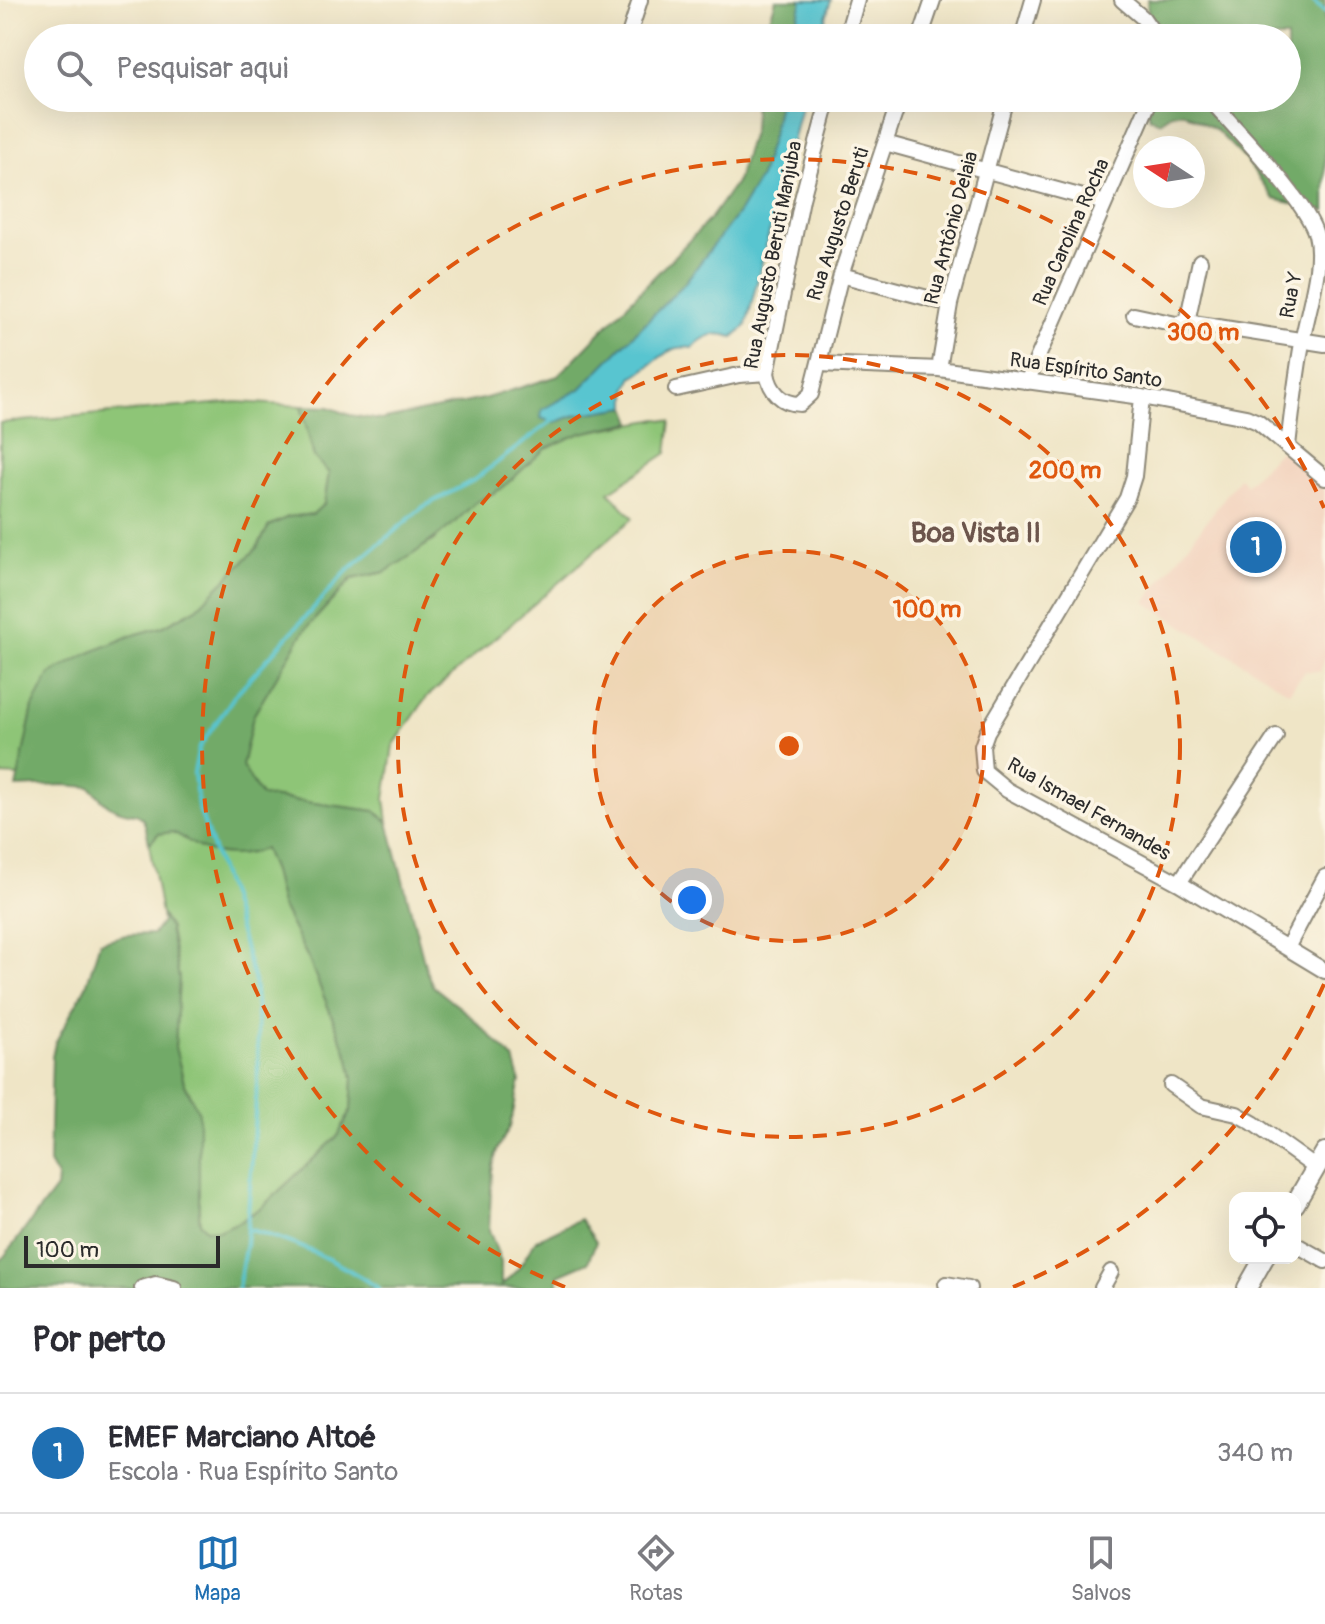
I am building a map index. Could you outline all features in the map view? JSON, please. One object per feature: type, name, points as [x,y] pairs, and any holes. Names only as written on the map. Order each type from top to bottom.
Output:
[{"type":"main road","points":[[1301,1194],[1321,1160]]},
{"type":"main road","points":[[1247,1288],[1261,1264]]},
{"type":"street","points":[[632,24],[640,0]]},
{"type":"street","points":[[850,24],[857,0]]},
{"type":"street","points":[[925,24],[933,0]]},
{"type":"street","points":[[1026,24],[1033,0]]},
{"type":"street","points":[[1122,0],[1147,24]]},
{"type":"street","name":"Rua Augusto Beruti Manjuba","points":[[819,364],[811,394],[800,404],[782,399],[768,382],[767,373],[802,199],[825,112]]},
{"type":"street","name":"Rua Augusto Beruti","points":[[819,364],[841,275],[895,112]]},
{"type":"street","name":"Rua Antônio Delaia","points":[[939,369],[950,304],[1002,112]]},
{"type":"street","name":"Rua Carolina Rocha","points":[[1027,382],[1145,112]]},
{"type":"street","name":"Rua Y","points":[[1221,112],[1292,196],[1310,220],[1316,235],[1319,255],[1302,342],[1288,446]]},
{"type":"street","points":[[885,143],[1105,203]]},
{"type":"street","points":[[1187,322],[1200,261]]},
{"type":"street","points":[[841,275],[950,304]]},
{"type":"street","points":[[1134,315],[1176,324],[1187,322],[1325,344]]},
{"type":"street","name":"Rua Espírito Santo","points":[[819,364],[939,369],[1142,397],[1246,417],[1258,422],[1325,478]]},
{"type":"street","points":[[676,389],[739,375],[767,373]]},
{"type":"street","name":"Rua Ismael Fernandes","points":[[1142,397],[1134,476],[1127,498],[987,732],[982,746],[984,771],[1007,790],[1179,883],[1325,971]]},
{"type":"street","points":[[1179,883],[1276,736]]},
{"type":"street","points":[[1287,948],[1325,877]]},
{"type":"street","points":[[1171,1085],[1201,1106],[1237,1114],[1321,1160]]},
{"type":"street","points":[[1301,1247],[1325,1261]]},
{"type":"street","points":[[1102,1288],[1111,1272]]},
{"type":"street","points":[[142,1288],[156,1284],[174,1288]]},
{"type":"street","points":[[946,1284],[969,1288]]},
{"type":"shaded area","points":[[1280,450],[1325,491],[1325,659],[1320,672],[1305,671],[1289,692],[1145,602],[1240,477],[1246,485]]},
{"type":"green space","points":[[776,0],[802,0],[796,24],[768,24]]},
{"type":"green space","points":[[1148,0],[1325,0],[1325,211],[1274,199],[1246,160],[1215,129],[1183,112],[1301,112],[1301,24],[1153,24]]},
{"type":"green space","points":[[754,112],[777,112],[760,177],[739,212],[683,285],[580,389],[542,410],[554,423],[575,415],[627,407],[633,422],[581,433],[546,448],[501,489],[476,502],[452,525],[412,555],[385,572],[351,579],[304,631],[253,716],[242,766],[261,796],[375,811],[388,822],[433,986],[468,1014],[514,1059],[520,1081],[510,1127],[497,1150],[492,1170],[489,1230],[501,1262],[501,1286],[518,1269],[536,1240],[580,1219],[596,1242],[588,1262],[558,1275],[558,1288],[0,1288],[0,1262],[56,1188],[57,1177],[49,1163],[52,1057],[55,1043],[86,986],[100,942],[126,935],[153,934],[162,922],[161,914],[169,928],[179,978],[175,1047],[184,1083],[199,1113],[199,1215],[200,1223],[206,1229],[218,1231],[243,1220],[263,1206],[338,1136],[351,1110],[353,1078],[349,1058],[309,960],[281,905],[264,849],[240,855],[215,853],[172,832],[158,834],[149,844],[141,817],[108,805],[90,787],[16,787],[33,707],[50,674],[87,654],[162,627],[197,608],[257,548],[269,526],[288,517],[313,514],[324,504],[329,473],[314,457],[301,406],[329,407],[350,415],[380,420],[483,399],[558,376],[710,219],[737,181],[753,129]]},
{"type":"green space","points":[[1148,112],[1183,112],[1172,114],[1160,122],[1150,118]]},
{"type":"green space","points":[[236,402],[301,406],[314,457],[329,473],[324,504],[313,514],[288,517],[269,526],[257,548],[197,608],[162,627],[130,636],[33,707],[19,776],[0,775],[0,423]]},
{"type":"green space","points":[[658,419],[671,421],[667,453],[609,492],[633,518],[427,697],[393,746],[385,799],[388,822],[375,811],[261,796],[242,766],[253,716],[304,631],[352,579],[385,572],[434,540],[476,502],[501,489],[546,448],[581,433]]},
{"type":"green space","points":[[172,832],[228,853],[239,854],[264,848],[281,905],[309,960],[349,1058],[353,1078],[351,1110],[338,1136],[263,1206],[229,1228],[218,1231],[206,1229],[200,1223],[191,1095],[184,1083],[175,1048],[179,978],[170,928],[161,914],[149,844],[158,834]]},
{"type":"water","points":[[802,0],[831,0],[824,24],[796,24]]},
{"type":"water","points":[[777,112],[800,112],[746,326],[733,337],[711,335],[692,348],[683,347],[667,352],[633,376],[627,390],[627,407],[575,415],[554,423],[541,418],[542,410],[580,389],[683,285],[739,212],[760,177]]},
{"type":"waterway","points":[[1312,0],[1325,12]]},
{"type":"waterway","points":[[238,1288],[246,1243],[258,1071],[257,1012],[254,981],[230,898],[198,806],[194,773],[199,748],[235,695],[346,572],[423,507],[474,480],[552,421]]},
{"type":"waterway","points":[[247,1229],[315,1253],[378,1288]]},
{"type":"place","name":"EMEF Marciano Altoé","points":[[1256,547]]},
{"type":"district","name":"Boa Vista II","points":[[976,533]]}]
